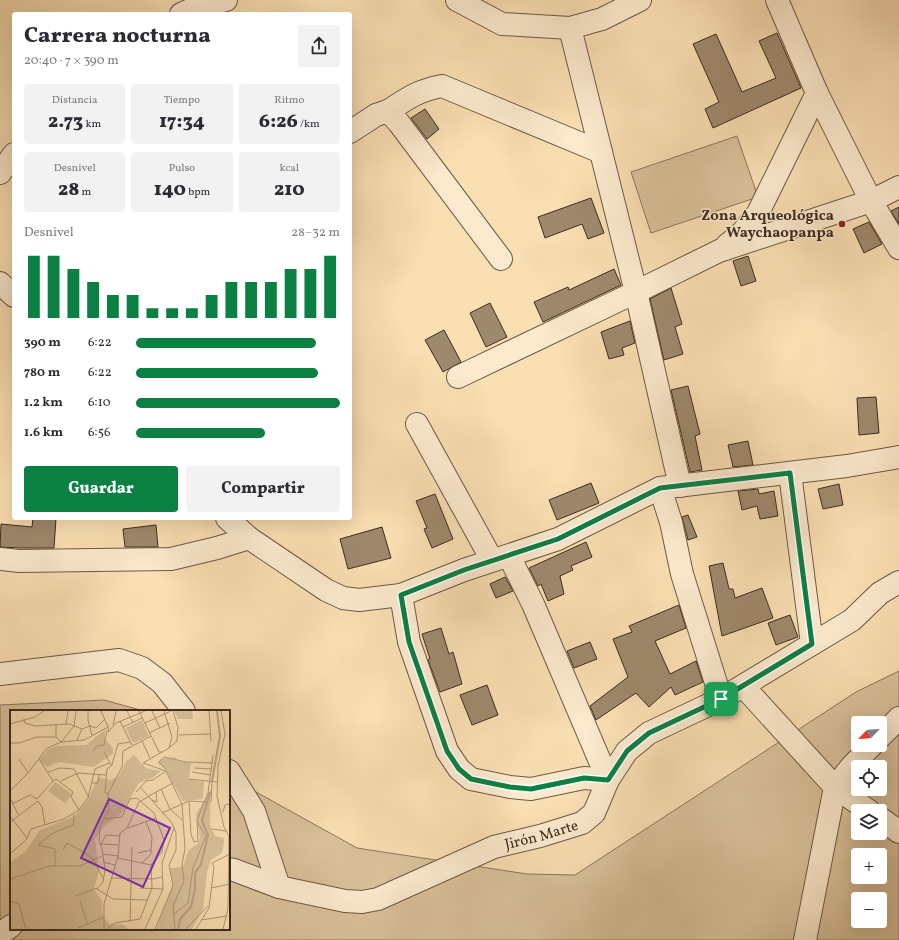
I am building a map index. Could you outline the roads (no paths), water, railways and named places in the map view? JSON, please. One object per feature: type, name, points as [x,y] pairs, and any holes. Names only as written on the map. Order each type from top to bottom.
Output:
[{"type":"street","points":[[186,12],[226,0]]},
{"type":"street","points":[[457,0],[502,24],[570,28],[602,20],[640,0]]},
{"type":"street","points":[[777,0],[817,93],[871,201],[899,248]]},
{"type":"street","points":[[570,28],[636,292],[670,487],[670,522],[682,574],[721,699]]},
{"type":"street","points":[[352,131],[376,115],[388,111],[411,96],[425,90],[442,86],[601,152]]},
{"type":"street","points":[[719,251],[742,234],[758,213],[817,93]]},
{"type":"street","points":[[388,111],[398,122],[501,259]]},
{"type":"street","points":[[0,173],[12,157]]},
{"type":"street","points":[[458,377],[719,251],[871,201],[899,187]]},
{"type":"street","points":[[0,283],[12,294]]},
{"type":"street","points":[[401,595],[409,642],[447,751],[459,769],[471,779],[510,787],[531,789],[584,778],[608,780],[539,617],[417,424]]},
{"type":"street","points":[[229,520],[249,538],[326,590],[343,598],[359,600],[401,595],[464,570],[558,539],[670,487],[847,466],[899,457]]},
{"type":"street","points":[[790,473],[812,644]]},
{"type":"street","points":[[0,559],[19,561],[171,559],[217,548],[249,538]]},
{"type":"street","name":"Jirón Marte","points":[[230,869],[279,887],[345,901],[362,902],[378,899],[494,847],[540,836],[582,823],[594,813],[608,780],[627,751],[649,733],[721,699],[743,686],[852,620],[880,593],[899,582]]},
{"type":"street","points":[[0,674],[119,660],[142,668],[162,683],[183,710]]},
{"type":"street","points":[[743,686],[835,787],[859,804]]},
{"type":"street","points":[[887,731],[899,718]]},
{"type":"street","points":[[805,940],[835,787],[865,752]]},
{"type":"street","points":[[230,773],[254,811],[279,887]]},
{"type":"street","points":[[887,823],[899,832]]},
{"type":"street","points":[[0,934],[10,927]]},
{"type":"place","name":"Zona Arqueológica Waychaopanpa","points":[[842,224]]}]
